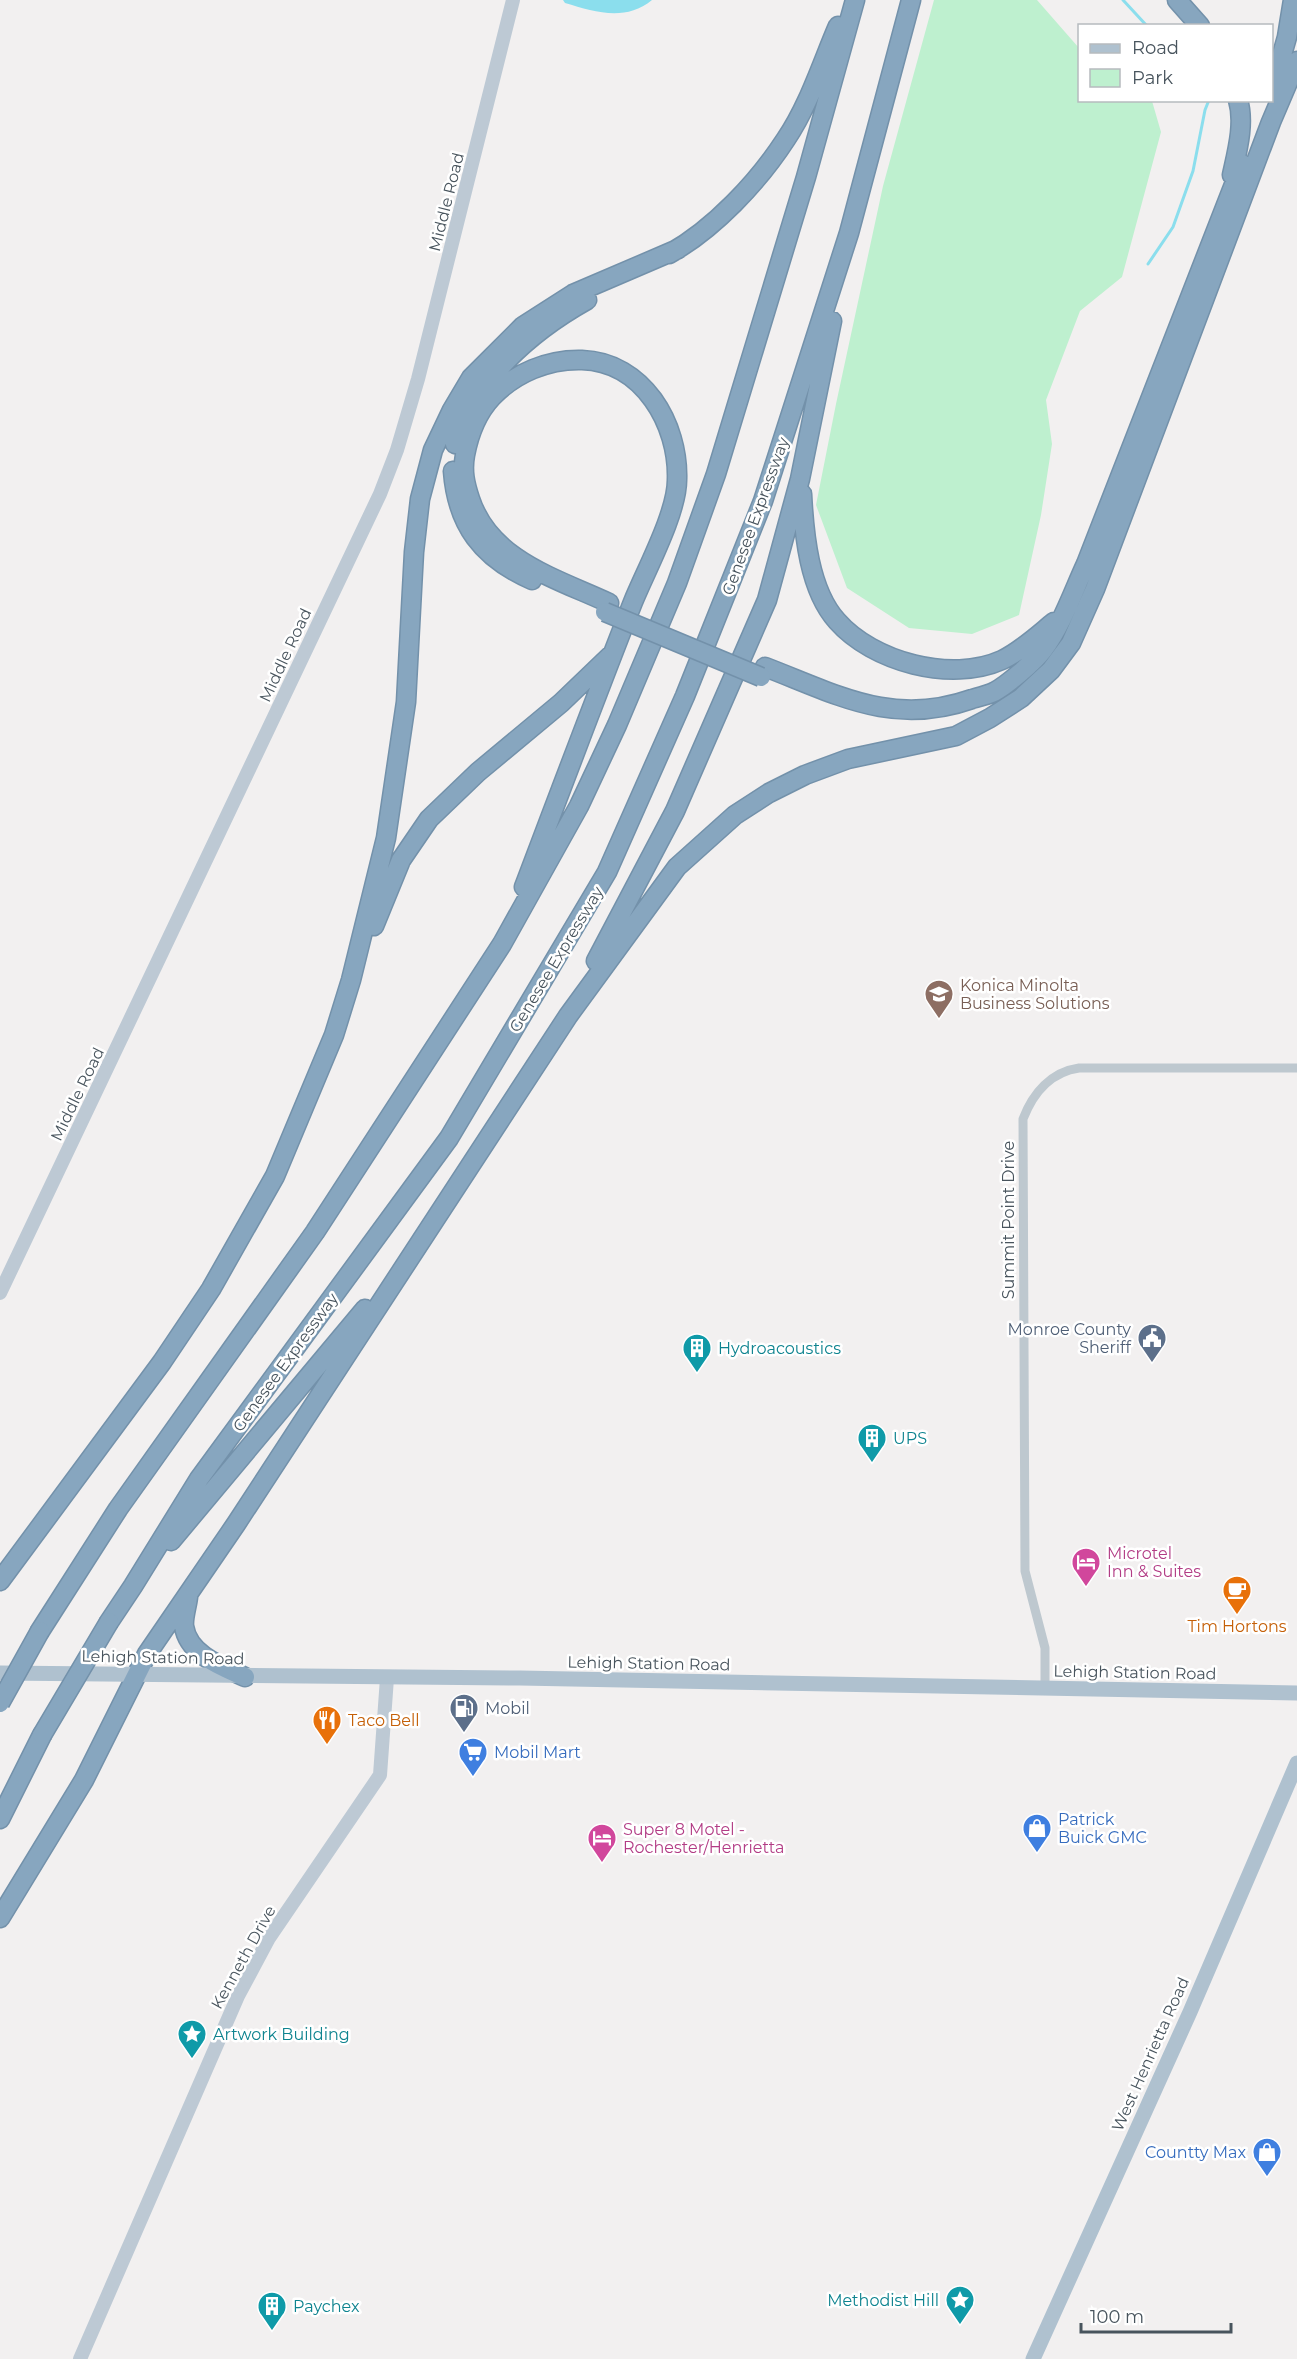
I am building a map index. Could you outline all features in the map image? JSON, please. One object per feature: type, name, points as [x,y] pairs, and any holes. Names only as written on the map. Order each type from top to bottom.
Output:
[{"type":"highway","points":[[849,0],[803,107],[786,140],[739,198],[713,224],[678,249],[577,305],[524,343],[501,366],[463,419],[454,447],[455,498],[476,540],[494,558],[514,572],[763,671],[849,711],[881,720],[911,722],[943,719],[1000,701],[1046,667],[1086,611]]},
{"type":"highway","points":[[0,1703],[40,1631],[118,1509],[315,1232],[502,944],[579,806],[617,725],[677,583],[716,474],[806,177],[855,0]]},
{"type":"highway","name":"Genesee Expressway","points":[[0,1819],[42,1735],[198,1479],[449,1137],[607,872],[685,696],[763,501],[849,233],[911,0]]},
{"type":"highway","points":[[1177,0],[1198,24]]},
{"type":"highway","points":[[1278,88],[1293,0]]},
{"type":"highway","points":[[1278,88],[1297,25]]},
{"type":"highway","points":[[1278,88],[1297,61]]},
{"type":"highway","points":[[1225,206],[1239,142],[1238,102]]},
{"type":"highway","points":[[763,671],[851,700],[883,708],[913,711],[940,709],[995,691],[1043,651],[1086,564],[1266,102]]},
{"type":"highway","points":[[0,1918],[84,1780],[147,1654],[243,1514],[568,1016],[677,867],[735,814],[769,793],[837,763],[956,736],[990,718],[1021,698],[1051,670],[1071,643],[1086,611],[1273,102]]},
{"type":"highway","points":[[568,1016],[675,811],[767,600],[800,479],[849,233]]},
{"type":"highway","points":[[0,1581],[162,1362],[211,1289],[275,1176],[334,1035],[351,980],[386,838],[406,702],[414,552],[420,499],[433,450],[452,410],[471,378],[523,326],[573,294],[678,249]]},
{"type":"highway","points":[[502,944],[614,652],[669,516],[678,482],[674,447],[664,414],[647,392],[626,373],[605,365],[582,360],[551,363],[531,369],[513,379],[492,397],[478,417],[468,440],[464,462],[465,482],[481,526],[500,547],[525,564],[607,608]]},
{"type":"highway","points":[[800,479],[804,529],[814,580],[825,602],[836,621],[866,644],[894,659],[919,667],[947,670],[977,667],[1001,660],[1027,644],[1062,615]]},
{"type":"highway","points":[[351,980],[401,860],[429,819],[478,772],[561,702],[614,652]]},
{"type":"highway","points":[[133,1586],[418,1246]]},
{"type":"highway","points":[[189,1590],[184,1625],[188,1639],[199,1653],[245,1677]]},
{"type":"main road","name":"Lehigh Station Road","points":[[0,1673],[387,1677],[1297,1693]]},
{"type":"main road","name":"West Henrietta Road","points":[[1033,2359],[1187,2018],[1297,1763]]},
{"type":"street","name":"Middle Road","points":[[0,1293],[384,483],[397,450],[418,379],[513,0]]},
{"type":"street","name":"Summit Point Drive","points":[[1046,1688],[1046,1648],[1025,1570],[1023,1119],[1034,1096],[1056,1075],[1067,1069],[1297,1068]]},
{"type":"street","name":"Kenneth Drive","points":[[80,2359],[238,1996],[269,1938],[380,1775],[387,1677]]},
{"type":"green space","points":[[934,0],[1037,0],[1078,47],[1078,102],[1152,102],[1161,132],[1122,277],[1080,311],[1046,400],[1052,444],[1041,515],[1019,615],[972,634],[909,628],[847,588],[816,505],[883,186]]},
{"type":"water","points":[[563,0],[652,0],[631,11],[610,13],[565,3]]},
{"type":"waterway","points":[[1123,0],[1145,24]]},
{"type":"waterway","points":[[1148,264],[1173,227],[1193,171],[1208,102]]},
{"type":"place","name":"Konica Minolta Business Solutions","points":[[939,1020]]},
{"type":"place","name":"Monroe County Sheriff","points":[[1152,1364]]},
{"type":"place","name":"Hydroacoustics","points":[[697,1374]]},
{"type":"place","name":"UPS","points":[[872,1464]]},
{"type":"place","name":"Microtel Inn & Suites","points":[[1086,1588]]},
{"type":"place","name":"Tim Hortons","points":[[1237,1616]]},
{"type":"place","name":"Mobil","points":[[464,1734]]},
{"type":"place","name":"Taco Bell","points":[[327,1746]]},
{"type":"place","name":"Mobil Mart","points":[[473,1778]]},
{"type":"place","name":"Patrick Buick GMC","points":[[1037,1854]]},
{"type":"place","name":"Super 8 Motel - Rochester/Henrietta","points":[[602,1864]]},
{"type":"place","name":"Artwork Building","points":[[192,2060]]},
{"type":"place","name":"Countty Max","points":[[1267,2178]]},
{"type":"place","name":"Methodist Hill","points":[[960,2326]]},
{"type":"place","name":"Paychex","points":[[272,2332]]}]
